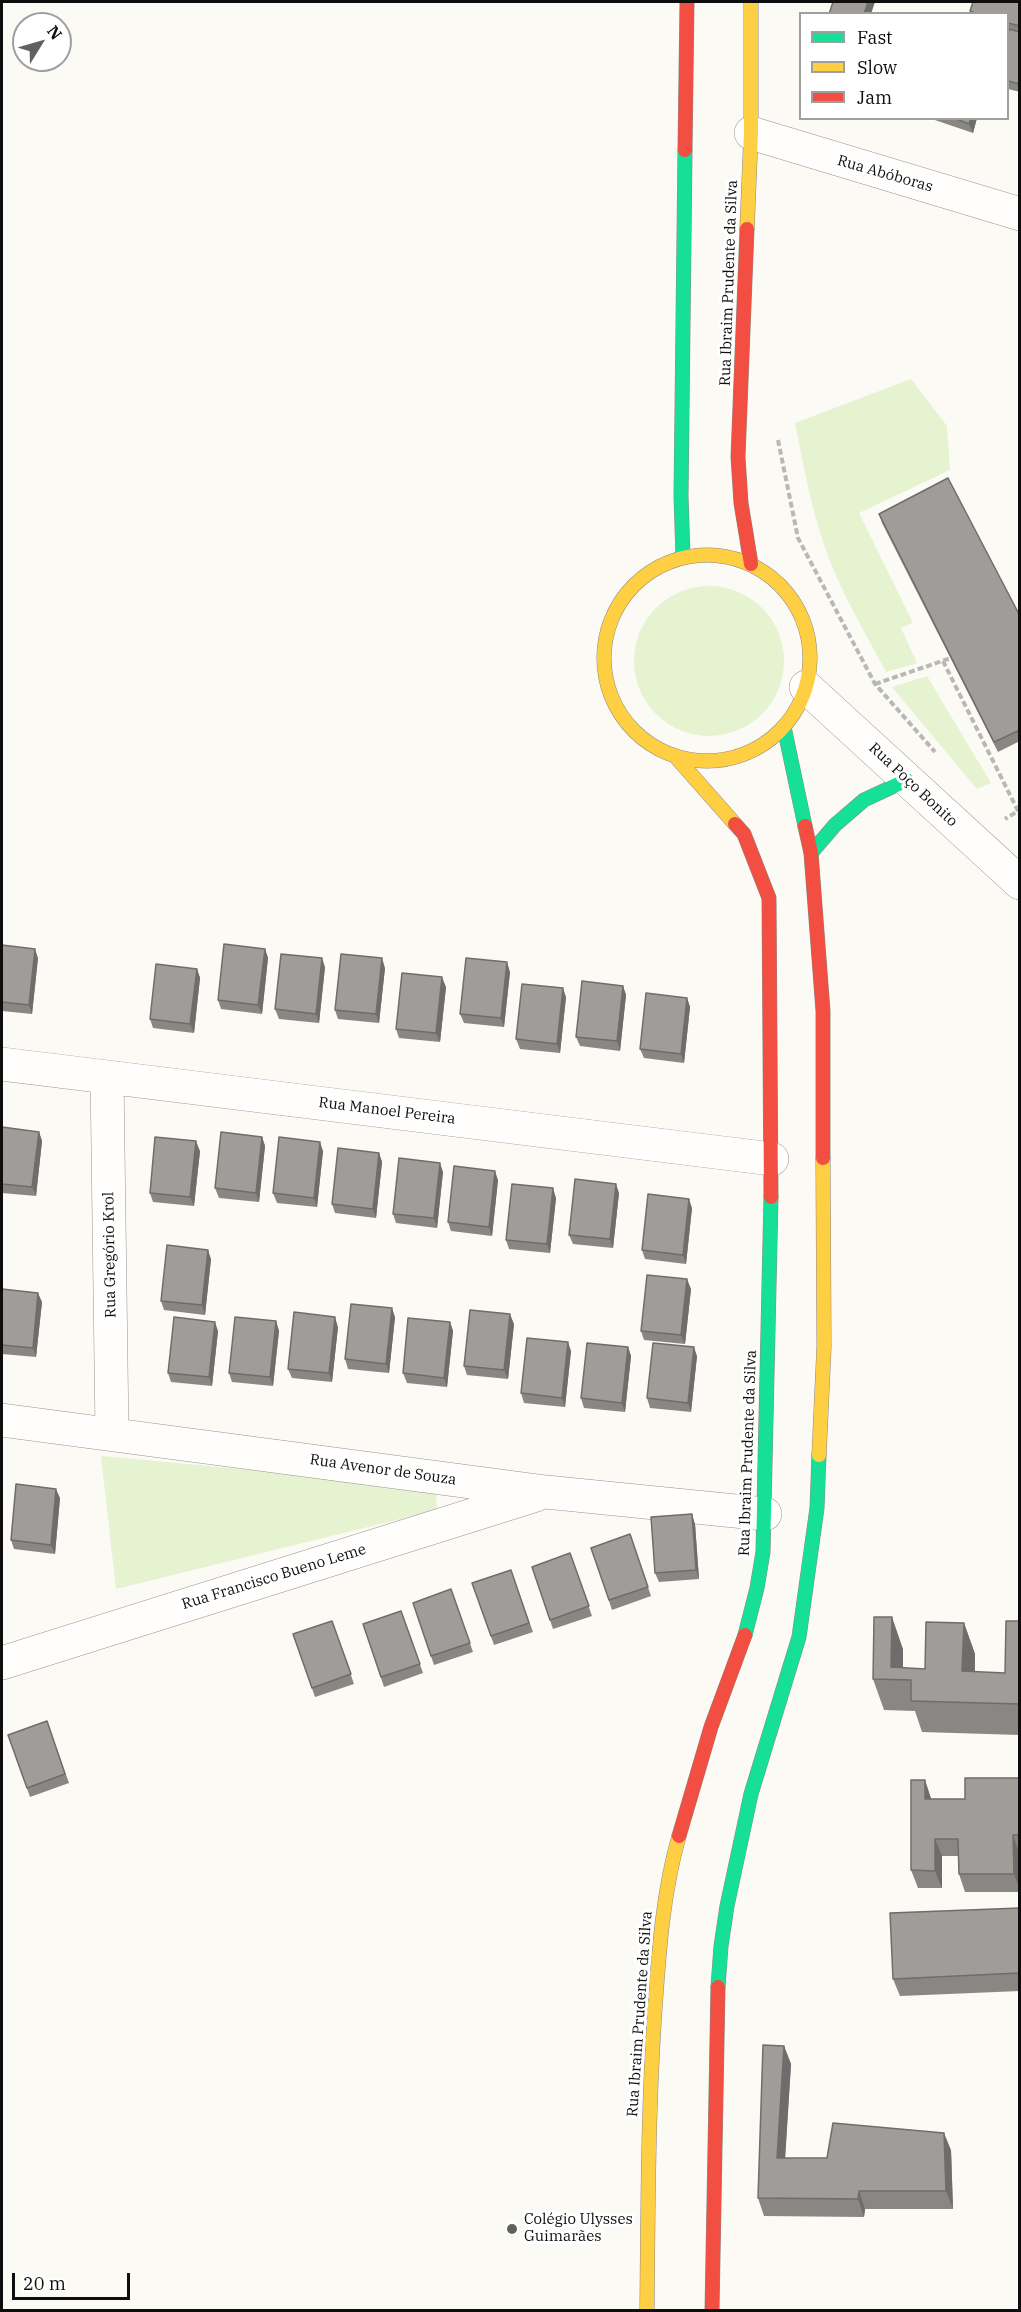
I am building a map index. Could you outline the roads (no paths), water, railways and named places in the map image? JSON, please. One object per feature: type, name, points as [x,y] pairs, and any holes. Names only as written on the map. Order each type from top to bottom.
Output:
[{"type":"street","points":[[683,557],[681,496],[687,2]]},
{"type":"street","name":"Rua Ibraim Prudente da Silva","points":[[751,2],[751,133],[738,457],[741,503],[751,564]]},
{"type":"street","name":"Rua Abóboras","points":[[751,133],[1020,214]]},
{"type":"street","points":[[717,555],[751,564],[775,580],[794,603],[806,630],[810,658],[806,687],[801,702],[784,728],[771,739],[742,755],[709,761],[675,756],[646,741],[622,718],[608,687],[603,654],[610,621],[626,592],[652,570],[683,557],[717,555]]},
{"type":"street","name":"Rua Poço Bonito","points":[[806,687],[1020,883]]},
{"type":"street","points":[[712,2310],[717,2006],[721,1946],[727,1906],[751,1794],[799,1637],[817,1508],[824,1337],[823,1011],[811,853],[784,728]]},
{"type":"street","name":"Rua Ibraim Prudente da Silva","points":[[647,2310],[650,2078],[660,1928],[672,1860],[684,1815],[711,1728],[740,1652],[757,1588],[763,1552],[772,1159],[769,897],[744,834],[675,756]]},
{"type":"street","points":[[811,853],[835,825],[864,800],[907,780]]},
{"type":"street","name":"Rua Manoel Pereira","points":[[2,1064],[772,1159]]},
{"type":"street","name":"Rua Gregório Krol","points":[[108,1077],[112,1433]]},
{"type":"street","name":"Rua Avenor de Souza","points":[[2,1420],[546,1492],[765,1514]]},
{"type":"street","name":"Rua Francisco Bueno Leme","points":[[2,1663],[546,1492]]},
{"type":"place","name":"Colégio Ulysses Guimarães","points":[[512,2229]]}]
